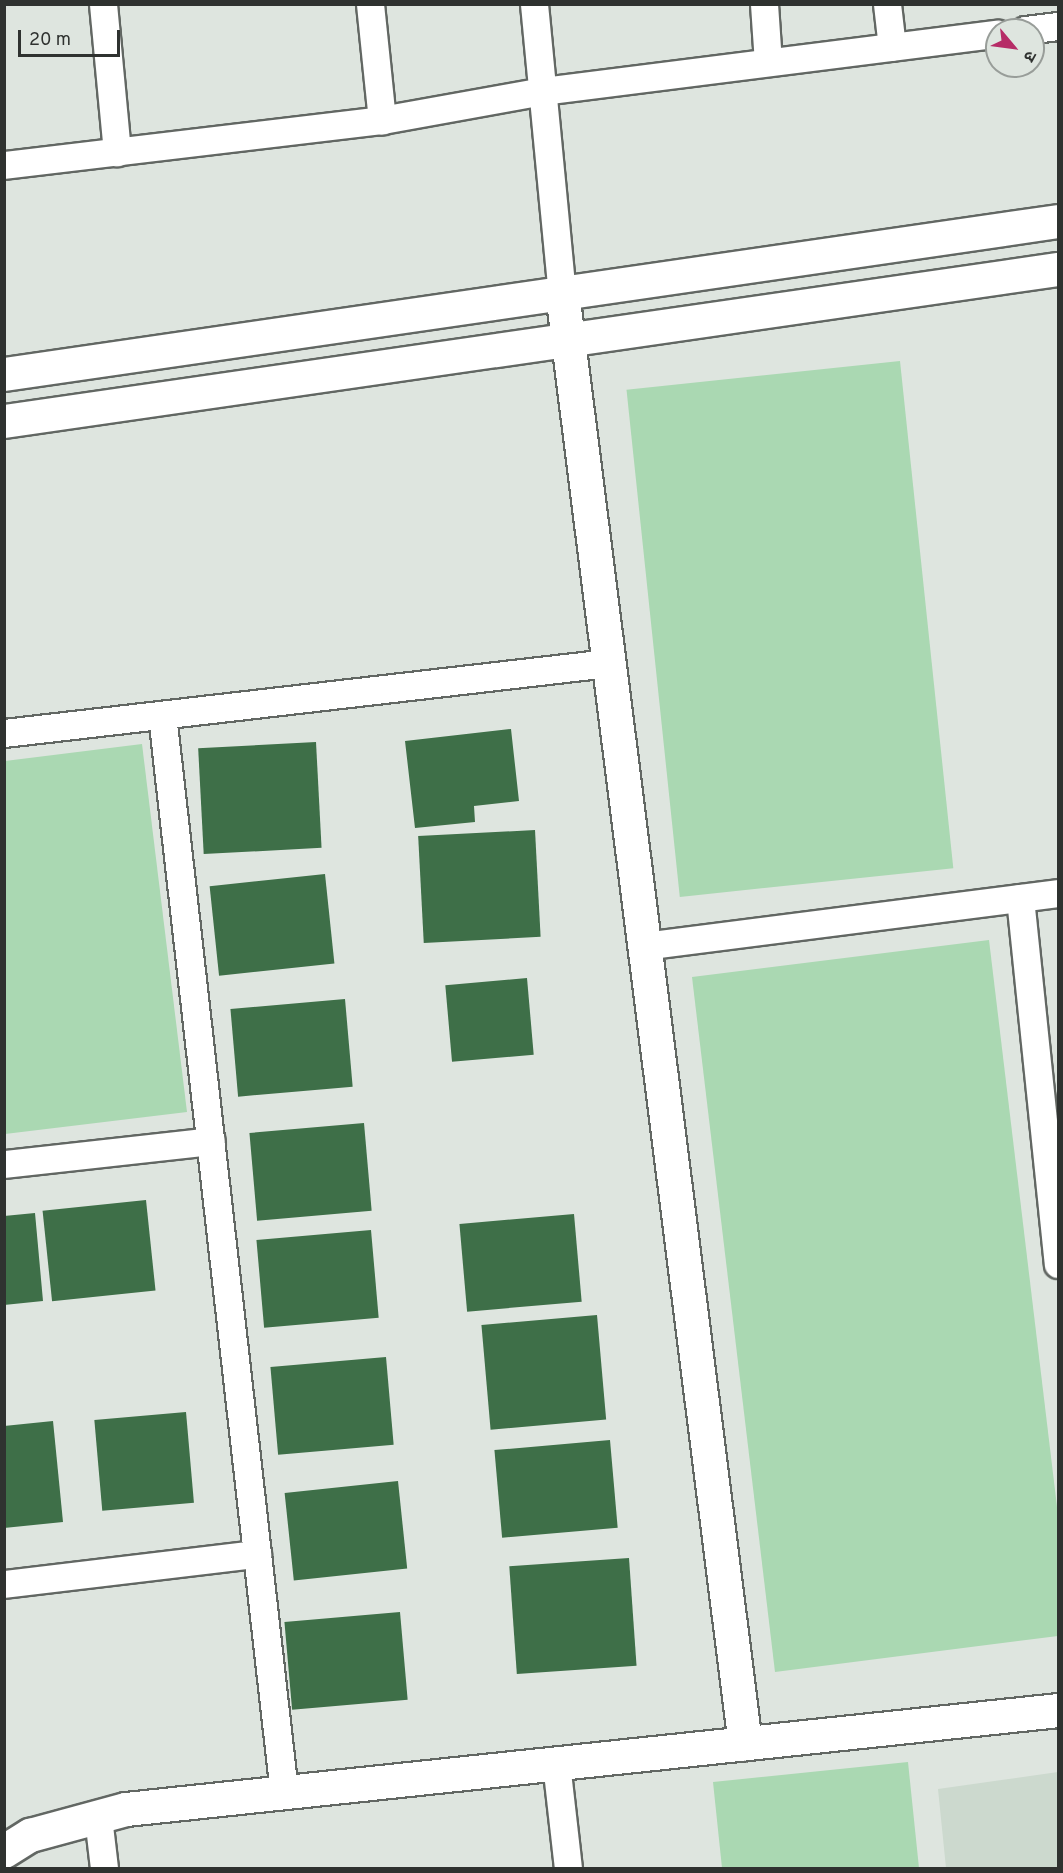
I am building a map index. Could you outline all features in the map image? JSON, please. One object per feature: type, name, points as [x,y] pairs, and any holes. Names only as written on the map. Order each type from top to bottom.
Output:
[{"type":"street","points":[[103,4],[117,152]]},
{"type":"street","points":[[370,4],[382,120]]},
{"type":"street","points":[[534,4],[567,340],[745,1743]]},
{"type":"street","points":[[764,4],[768,62]]},
{"type":"street","points":[[886,4],[892,47]]},
{"type":"street","points":[[4,165],[382,120],[543,91],[985,35]]},
{"type":"street","points":[[4,375],[1059,221]]},
{"type":"street","points":[[4,421],[1059,269]]},
{"type":"street","points":[[4,733],[608,663]]},
{"type":"street","points":[[162,715],[284,1792]]},
{"type":"street","points":[[644,946],[1059,893]]},
{"type":"street","points":[[1020,898],[1059,1264]]},
{"type":"street","points":[[4,1164],[211,1142]]},
{"type":"street","points":[[4,1584],[257,1554]]},
{"type":"street","points":[[4,1851],[30,1835],[98,1817],[284,1792],[1059,1710]]},
{"type":"street","points":[[556,1763],[568,1869]]},
{"type":"street","points":[[98,1817],[104,1869]]},
{"type":"shaded area","points":[[1058,1772],[1058,1868],[946,1868],[938,1789]]},
{"type":"green space","points":[[900,361],[953,868],[680,897],[627,390]]},
{"type":"green space","points":[[142,744],[187,1112],[5,1134],[5,761]]},
{"type":"green space","points":[[989,940],[1058,1515],[1058,1636],[775,1672],[692,977]]},
{"type":"green space","points":[[908,1762],[919,1868],[722,1868],[713,1782]]},
{"type":"building","points":[[511,729],[519,801],[474,806],[475,822],[415,828],[405,741]]},
{"type":"building","points":[[316,742],[322,848],[204,854],[198,748]]},
{"type":"building","points":[[535,830],[541,937],[424,943],[418,836]]},
{"type":"building","points":[[325,874],[334,964],[219,976],[210,886]]},
{"type":"building","points":[[527,978],[534,1055],[452,1062],[445,985]]},
{"type":"building","points":[[345,999],[353,1087],[238,1097],[230,1009]]},
{"type":"building","points":[[364,1123],[372,1211],[257,1221],[249,1133]]},
{"type":"building","points":[[146,1200],[156,1291],[52,1301],[43,1211]]},
{"type":"building","points":[[35,1213],[43,1301],[4,1305],[4,1216]]},
{"type":"building","points":[[574,1214],[582,1302],[467,1312],[459,1224]]},
{"type":"building","points":[[371,1230],[379,1318],[264,1328],[256,1240]]},
{"type":"building","points":[[597,1315],[606,1420],[491,1430],[481,1325]]},
{"type":"building","points":[[386,1357],[394,1445],[278,1455],[270,1367]]},
{"type":"building","points":[[186,1412],[194,1503],[102,1511],[94,1420]]},
{"type":"building","points":[[53,1421],[63,1522],[4,1528],[4,1426]]},
{"type":"building","points":[[610,1440],[618,1528],[502,1538],[494,1450]]},
{"type":"building","points":[[398,1481],[407,1569],[294,1580],[285,1493]]},
{"type":"building","points":[[629,1558],[637,1666],[517,1674],[509,1566]]},
{"type":"building","points":[[400,1612],[408,1700],[292,1710],[284,1622]]}]
